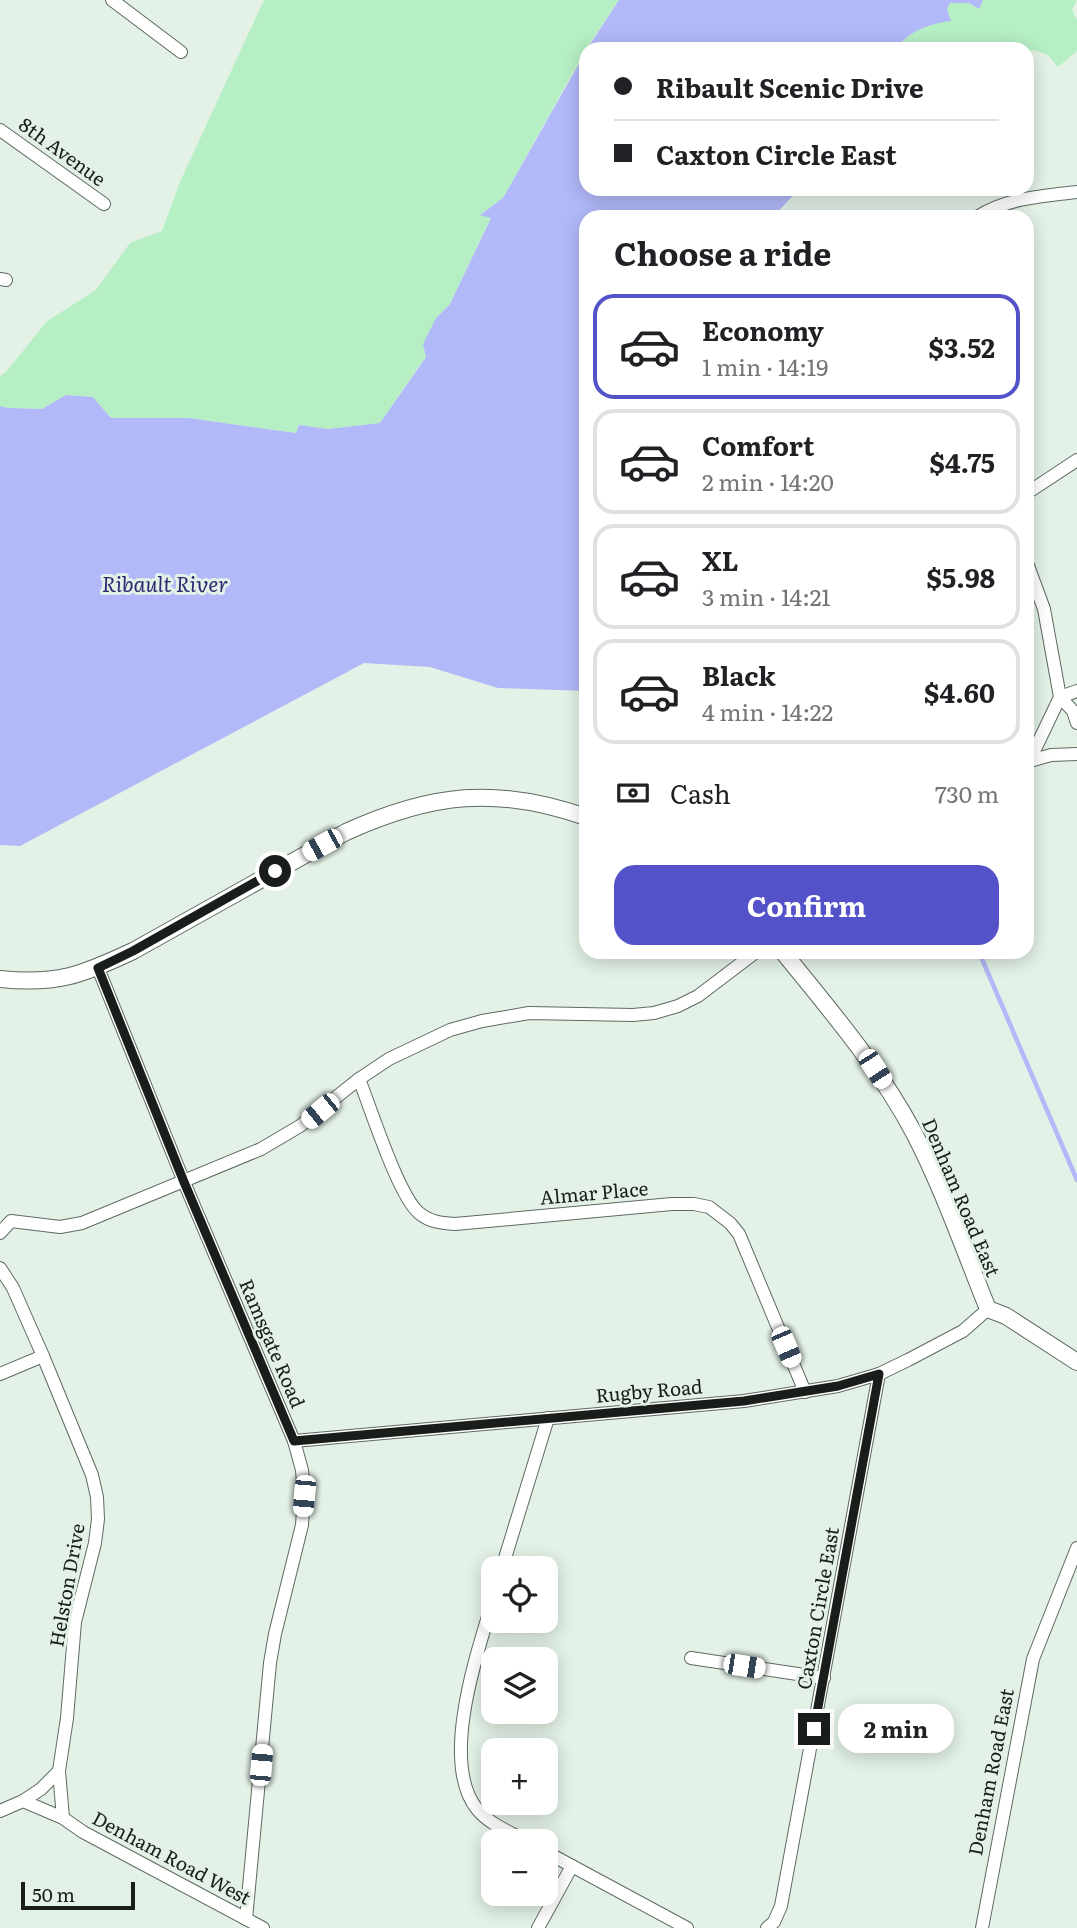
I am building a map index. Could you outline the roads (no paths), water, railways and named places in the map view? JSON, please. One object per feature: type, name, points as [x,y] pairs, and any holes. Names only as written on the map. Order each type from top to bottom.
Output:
[{"type":"street","points":[[112,0],[181,52]]},
{"type":"street","name":"8th Avenue","points":[[0,130],[104,204]]},
{"type":"street","points":[[991,210],[1003,204],[1029,198],[1077,192]]},
{"type":"street","points":[[1034,488],[1077,460]]},
{"type":"street","points":[[1034,582],[1044,609],[1060,697],[1073,711],[1077,723]]},
{"type":"street","points":[[1034,753],[1060,697],[1077,691]]},
{"type":"street","points":[[1034,762],[1051,755],[1077,754]]},
{"type":"street","points":[[0,979],[46,982],[70,978],[98,968],[346,832],[411,807],[439,800],[504,797],[579,815]]},
{"type":"street","points":[[0,1233],[5,1220],[60,1227],[82,1223],[272,1143],[300,1126],[359,1079],[389,1059],[424,1041],[482,1021],[529,1013],[654,1013],[678,1006],[698,996],[748,959]]},
{"type":"street","name":"Denham Road East","points":[[789,959],[875,1069],[914,1133],[934,1175],[988,1310]]},
{"type":"street","name":"Ramsgate Road","points":[[98,968],[184,1182],[294,1441],[302,1470],[302,1525],[270,1663],[246,1919]]},
{"type":"street","name":"Almar Place","points":[[359,1079],[403,1191],[416,1210],[438,1223],[455,1224],[694,1203],[720,1213],[738,1234],[805,1392]]},
{"type":"street","name":"Helston Drive","points":[[0,1268],[13,1288],[43,1356],[92,1475],[97,1497],[95,1543],[75,1622],[59,1771],[63,1818]]},
{"type":"street","points":[[988,1310],[1006,1316],[1077,1362]]},
{"type":"street","name":"Rugby Road","points":[[294,1441],[744,1401],[838,1386],[879,1374],[963,1331],[988,1310]]},
{"type":"street","points":[[0,1374],[43,1356]]},
{"type":"street","name":"Caxton Circle East","points":[[767,1928],[774,1922],[781,1906],[879,1374]]},
{"type":"street","points":[[506,1556],[548,1418]]},
{"type":"street","name":"Denham Road East","points":[[982,1928],[1033,1659],[1077,1548]]},
{"type":"street","points":[[483,1633],[464,1714],[461,1769],[463,1784],[479,1811],[503,1829]]},
{"type":"street","points":[[691,1658],[824,1678]]},
{"type":"street","points":[[0,1811],[41,1789],[59,1771]]},
{"type":"street","points":[[23,1801],[63,1818]]},
{"type":"street","name":"Denham Road West","points":[[63,1818],[83,1832],[263,1928]]},
{"type":"street","points":[[558,1858],[687,1928]]},
{"type":"street","points":[[538,1928],[572,1866]]},
{"type":"water","points":[[619,0],[983,0],[979,9],[969,3],[950,3],[947,9],[951,21],[921,29],[902,42],[592,42]]},
{"type":"water","name":"Ribault River","points":[[579,63],[579,196],[792,196],[780,210],[579,210],[579,691],[498,688],[430,667],[364,663],[20,846],[0,845],[0,406],[42,409],[66,395],[93,397],[111,418],[188,418],[296,433],[299,425],[328,429],[380,423],[426,357],[423,344],[436,318],[450,304],[491,218],[480,215],[503,198]]},
{"type":"waterway","points":[[982,959],[1077,1180]]}]
